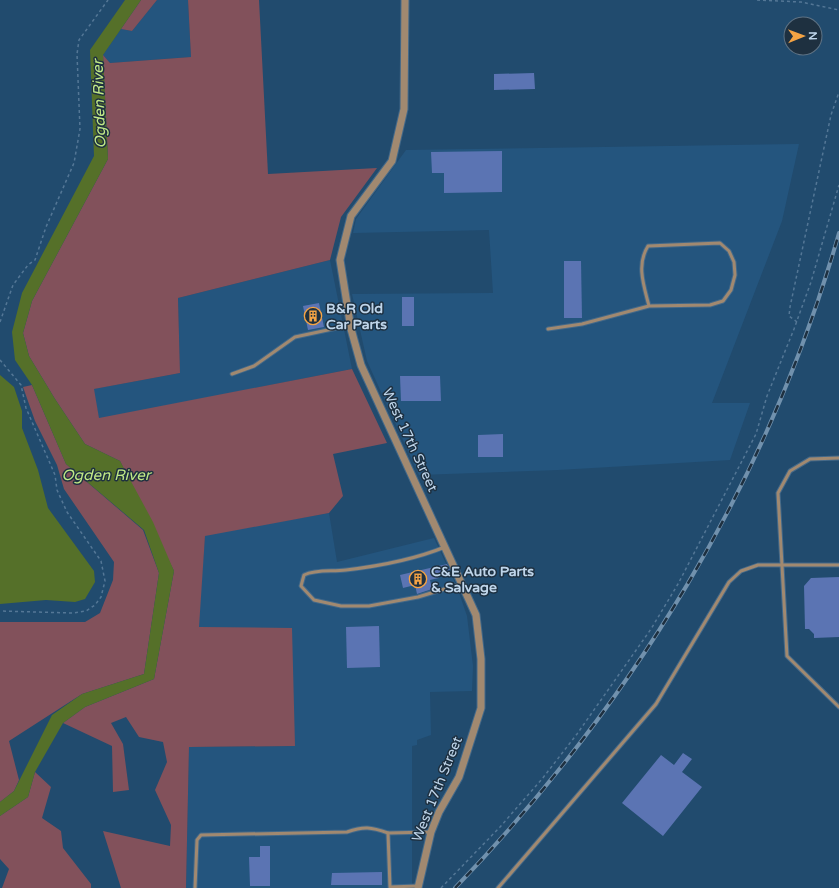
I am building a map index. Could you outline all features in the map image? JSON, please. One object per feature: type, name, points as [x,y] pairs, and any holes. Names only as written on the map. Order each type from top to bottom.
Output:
[{"type":"street","name":"West 17th Street","points":[[405,0],[404,109],[392,160],[352,216],[340,260],[351,325],[361,365],[476,615],[481,659],[481,708],[459,777],[439,812],[432,832],[418,887]]},
{"type":"lane","points":[[548,329],[582,324],[649,306],[710,305],[723,301],[731,290],[735,275],[734,262],[729,251],[720,243],[648,246],[643,255],[641,272],[649,306]]},
{"type":"lane","points":[[232,374],[254,366],[295,337],[351,325]]},
{"type":"lane","points":[[839,458],[810,458],[790,471],[778,493],[787,656],[839,707]]},
{"type":"lane","points":[[445,547],[408,560],[372,567],[311,571],[304,575],[301,586],[314,600],[341,606],[369,606],[418,596],[462,584]]},
{"type":"lane","points":[[498,888],[656,704],[729,582],[741,571],[758,565],[839,565]]},
{"type":"lane","points":[[195,888],[197,840],[201,835],[347,832],[357,829],[372,828],[388,833],[432,832]]},
{"type":"lane","points":[[388,833],[389,888],[418,887]]},
{"type":"path","points":[[0,322],[13,285],[28,265],[34,260],[46,227],[74,163],[80,129],[77,54],[79,40],[86,27],[108,0]]},
{"type":"path","points":[[757,0],[801,2],[839,10]]},
{"type":"path","points":[[797,322],[789,316],[790,307],[829,123],[839,92]]},
{"type":"path","points":[[441,888],[500,827],[542,779],[608,691],[664,608],[708,529],[756,434],[770,388],[797,322],[811,282],[839,185]]},
{"type":"path","points":[[0,360],[21,385],[26,408],[55,475],[57,490],[67,512],[101,561],[105,581],[104,590],[101,597],[95,605],[86,611],[74,613],[0,611]]},
{"type":"shaded area","points":[[141,0],[157,0],[132,31],[121,29]]},
{"type":"shaded area","points":[[157,0],[188,0],[191,57],[110,63],[103,55],[121,29],[132,31]]},
{"type":"shaded area","points":[[188,0],[259,0],[268,174],[377,168],[341,217],[330,260],[178,298],[180,373],[94,389],[99,418],[352,369],[387,443],[333,454],[343,496],[329,513],[205,536],[199,627],[292,628],[295,746],[189,747],[186,888],[121,888],[103,831],[170,846],[171,825],[155,790],[167,762],[163,742],[139,737],[126,717],[111,723],[123,744],[129,790],[113,792],[112,746],[63,723],[85,707],[154,679],[174,571],[120,461],[85,444],[29,356],[23,333],[32,301],[108,159],[103,55],[110,63],[191,57]]},
{"type":"shaded area","points":[[799,144],[782,221],[712,403],[750,403],[730,460],[558,470],[419,475],[367,361],[352,294],[493,293],[489,230],[353,233],[356,219],[406,150]]},
{"type":"shaded area","points":[[330,260],[352,369],[99,419],[93,389],[180,373],[178,298]]},
{"type":"shaded area","points":[[32,385],[66,464],[143,530],[159,573],[144,674],[82,694],[9,741],[19,780],[14,791],[0,802],[0,622],[85,622],[100,613],[113,580],[114,562],[64,489],[57,465],[35,421],[23,387]]},
{"type":"shaded area","points":[[329,513],[337,562],[434,538],[457,587],[467,616],[473,666],[472,691],[430,692],[431,735],[417,740],[417,745],[412,746],[412,888],[186,888],[189,747],[295,746],[198,627],[205,535]]},
{"type":"shaded area","points":[[35,772],[51,787],[42,818],[61,831],[63,848],[91,884],[91,888],[2,888],[9,869],[0,859],[0,816],[28,797]]},
{"type":"water","name":"Ogden River","points":[[125,0],[141,0],[103,55],[108,159],[32,301],[23,333],[29,356],[85,444],[120,461],[153,522],[174,571],[154,679],[85,707],[63,723],[35,772],[28,797],[0,816],[0,802],[14,791],[52,715],[82,694],[144,674],[159,573],[144,530],[66,464],[32,385],[15,360],[12,332],[22,293],[94,156],[90,50]]},
{"type":"water","points":[[0,375],[14,387],[22,411],[22,428],[38,470],[48,508],[94,571],[95,582],[85,599],[75,602],[46,600],[0,604]]},
{"type":"building","points":[[534,73],[535,89],[494,90],[494,74]]},
{"type":"building","points":[[502,151],[502,192],[444,193],[444,173],[432,173],[431,152]]},
{"type":"building","points":[[564,261],[581,261],[582,318],[564,318]]},
{"type":"building","points":[[402,297],[414,297],[414,326],[402,326]]},
{"type":"building","name":"B&R Old Car Parts","points":[[319,303],[324,327],[308,330],[303,306]]},
{"type":"building","points":[[400,376],[440,376],[441,401],[401,401]]},
{"type":"building","points":[[503,434],[503,457],[478,457],[478,435]]},
{"type":"building","name":"C&E Auto Parts & Salvage","points":[[447,564],[450,570],[438,573],[439,578],[430,580],[432,589],[417,594],[415,585],[403,588],[400,575]]},
{"type":"building","points":[[839,577],[839,637],[814,638],[814,634],[809,629],[805,629],[804,586],[811,578]]},
{"type":"building","points":[[379,626],[380,667],[347,668],[346,627]]},
{"type":"building","points":[[683,753],[692,759],[682,772],[702,787],[663,836],[622,803],[661,755],[674,765]]},
{"type":"building","points":[[260,846],[270,846],[270,886],[250,886],[249,857],[260,857]]},
{"type":"building","points":[[382,872],[382,885],[331,885],[332,873]]},
{"type":"railway","points":[[455,888],[520,817],[581,742],[636,665],[688,584],[733,501],[774,414],[809,325],[839,233]]},
{"type":"place","name":"B&R Old Car Parts","points":[[313,316]]},
{"type":"place","name":"C&E Auto Parts & Salvage","points":[[418,579]]}]
